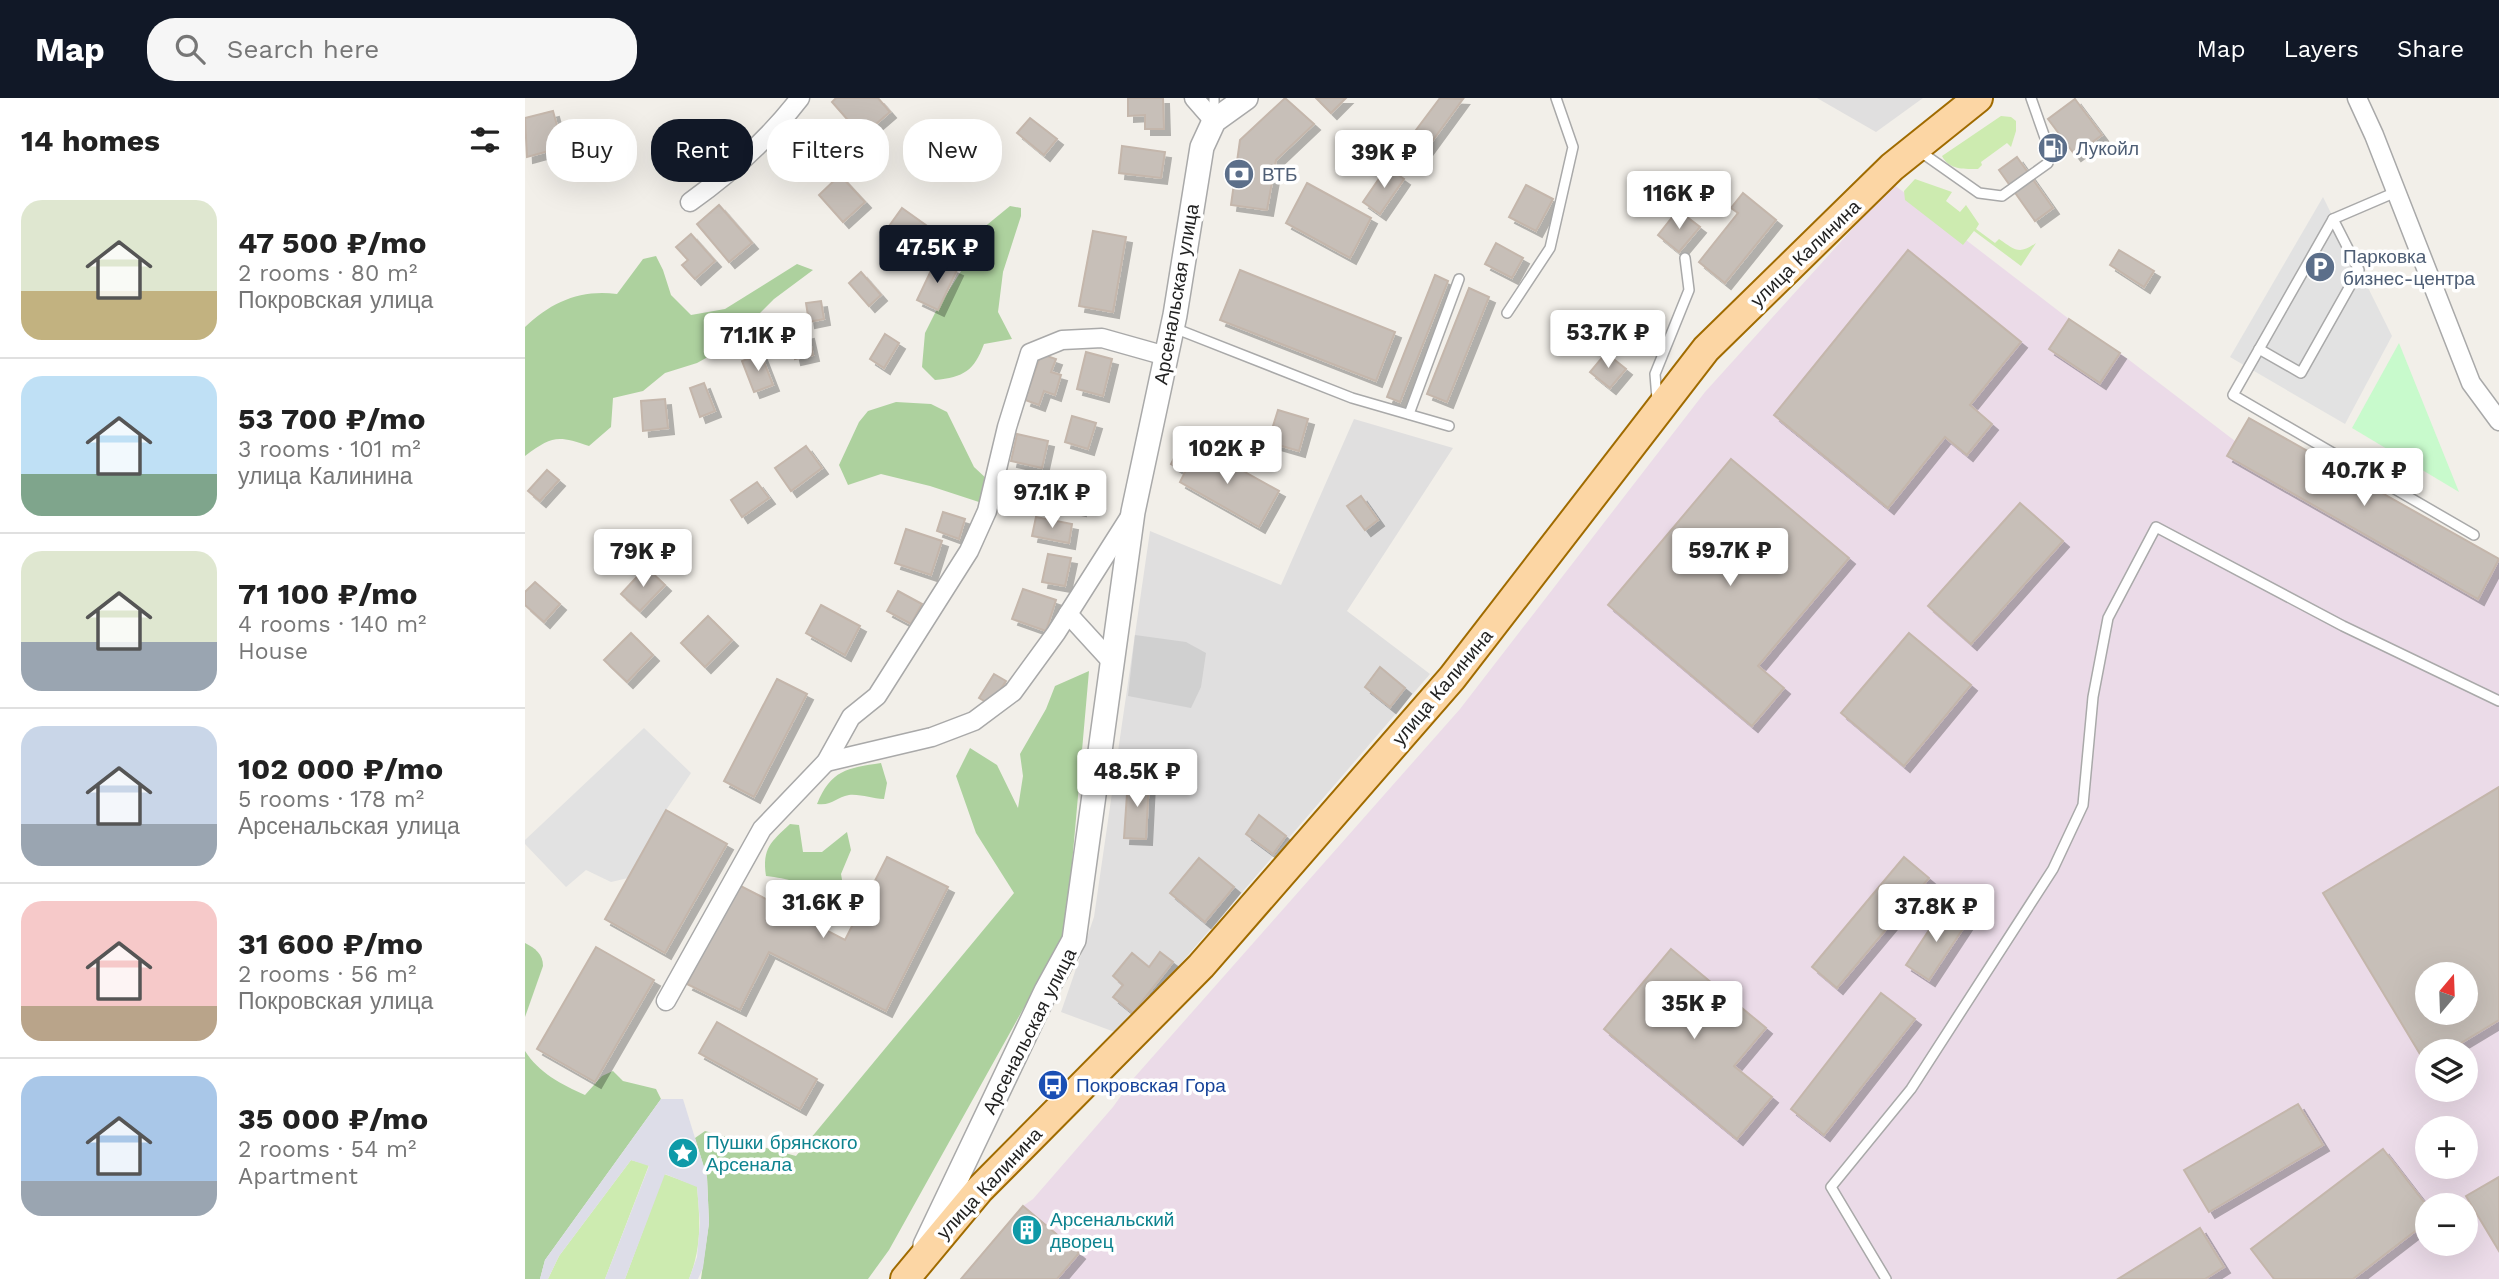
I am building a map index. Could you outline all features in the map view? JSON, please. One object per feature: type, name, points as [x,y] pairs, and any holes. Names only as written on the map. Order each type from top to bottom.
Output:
[{"type":"main road","name":"улица Калинина","points":[[909,1273],[979,1190],[1201,966],[1452,678],[1706,349],[1892,167],[1978,98]]},
{"type":"street","points":[[690,202],[725,177],[789,113],[800,98]]},
{"type":"street","points":[[1194,98],[1214,109],[1246,98]]},
{"type":"street","points":[[2357,98],[2471,383],[2499,421]]},
{"type":"street","name":"Арсенальская улица","points":[[909,1273],[1046,991],[1075,940],[1133,512],[1172,328],[1202,147],[1214,109]]},
{"type":"street","points":[[666,1001],[762,829],[826,762],[851,717],[877,696],[969,551],[987,511],[1007,427],[1030,353],[1062,340],[1102,338],[1166,356]]},
{"type":"street","points":[[826,762],[932,737],[974,721],[1013,692],[1068,614],[1133,512]]},
{"type":"street","points":[[1068,614],[1111,661]]},
{"type":"lane","points":[[1507,313],[1550,248],[1573,147],[1556,98]]},
{"type":"lane","points":[[1916,149],[1979,193],[2001,197],[2048,163],[2050,152],[2031,98]]},
{"type":"lane","points":[[2396,192],[2333,219],[2234,395],[2474,535]]},
{"type":"lane","points":[[2259,349],[2301,373],[2359,270],[2333,219]]},
{"type":"lane","points":[[1658,411],[1654,374],[1689,290],[1685,258]]},
{"type":"lane","points":[[1409,414],[1459,279]]},
{"type":"lane","points":[[1172,328],[1352,398],[1449,426]]},
{"type":"lane","points":[[1886,1279],[1831,1187],[1912,1088],[2053,869],[2083,805],[2093,697],[2108,618],[2156,527],[2343,626],[2499,701]]},
{"type":"shaded area","points":[[1817,98],[1923,98],[1876,132]]},
{"type":"shaded area","points":[[1893,184],[2069,319],[2120,353],[2235,441],[2249,418],[2499,559],[2499,1279],[961,1279],[1113,1107],[1133,1079],[1460,709],[1705,392]]},
{"type":"shaded area","name":"Парковка бизнес-центра","points":[[2323,197],[2392,336],[2345,424],[2230,357]]},
{"type":"shaded area","points":[[1354,419],[1453,448],[1347,611],[1430,674],[1120,1034],[1061,1012],[1094,917],[1150,531],[1281,585]]},
{"type":"shaded area","points":[[1135,635],[1186,642],[1206,653],[1201,687],[1191,708],[1128,696]]},
{"type":"shaded area","points":[[644,728],[691,773],[666,810],[628,878],[611,882],[586,870],[566,887],[525,844],[525,840]]},
{"type":"shaded area","points":[[661,1099],[683,1099],[707,1177],[709,1223],[703,1268],[698,1279],[689,1279],[697,1257],[700,1223],[697,1187],[665,1174],[625,1279],[605,1279],[649,1166],[631,1160],[559,1256],[548,1279],[540,1279],[545,1260]]},
{"type":"green space","points":[[2001,116],[2011,117],[2016,121],[2011,147],[2007,143],[1981,162],[1982,165],[1978,169],[1957,168],[1945,161],[1942,156]]},
{"type":"green space","points":[[1915,179],[1952,192],[1946,201],[1960,212],[1966,205],[1979,224],[1976,229],[1995,243],[1999,239],[2021,250],[2036,243],[2021,266],[1974,231],[1963,245],[1905,200],[1904,191]]},
{"type":"green space","points":[[1010,206],[1021,208],[1021,216],[1003,272],[998,312],[1012,339],[984,344],[976,361],[967,371],[935,380],[922,367],[925,333],[963,268],[977,233]]},
{"type":"green space","points":[[656,256],[671,295],[691,315],[725,309],[797,264],[813,270],[774,299],[757,316],[744,335],[726,347],[697,363],[665,373],[643,391],[613,398],[611,427],[589,446],[555,439],[525,456],[525,327],[545,311],[567,299],[591,294],[617,294],[643,259]]},
{"type":"green space","points":[[2399,343],[2459,492],[2352,428]]},
{"type":"green space","points":[[896,402],[931,404],[947,412],[974,467],[989,481],[982,503],[881,474],[848,485],[839,465],[859,422],[868,411]]},
{"type":"green space","points":[[1089,671],[1066,932],[889,1250],[868,1279],[701,1279],[709,1223],[707,1177],[695,1138],[705,1131],[796,1156],[1014,893],[976,833],[956,776],[970,748],[997,765],[1018,808],[1023,776],[1020,754],[1046,709],[1055,686]]},
{"type":"green space","points":[[881,763],[887,783],[884,799],[849,795],[827,804],[817,804],[834,777],[849,769]]},
{"type":"green space","points":[[790,824],[799,825],[803,852],[822,852],[847,832],[851,850],[841,874],[847,908],[840,922],[814,913],[818,898],[800,884],[766,876],[765,859],[769,846]]},
{"type":"green space","points":[[525,943],[538,952],[543,966],[525,1017]]},
{"type":"green space","points":[[525,1051],[530,1059],[551,1077],[585,1095],[602,1076],[613,1071],[623,1081],[656,1089],[661,1099],[545,1260],[540,1279],[525,1279]]},
{"type":"green space","points":[[631,1160],[649,1165],[605,1279],[548,1279],[559,1256]]},
{"type":"green space","points":[[664,1174],[697,1186],[699,1233],[689,1279],[625,1279]]},
{"type":"building","points":[[836,98],[878,98],[890,112],[882,119],[847,119],[832,102]]},
{"type":"building","points":[[1128,98],[1163,98],[1164,129],[1145,129],[1145,115],[1128,116]]},
{"type":"building","points":[[1285,98],[1314,124],[1276,160],[1267,210],[1231,205],[1240,140]]},
{"type":"building","points":[[1316,98],[1346,98],[1331,113]]},
{"type":"building","points":[[1440,98],[1463,99],[1417,162],[1401,150]]},
{"type":"building","points":[[2075,99],[2102,135],[2075,155],[2048,119]]},
{"type":"building","points":[[553,111],[555,119],[546,119],[546,152],[527,157],[525,118]]},
{"type":"building","points":[[1030,118],[1057,139],[1044,155],[1017,133]]},
{"type":"building","points":[[1122,146],[1165,152],[1161,178],[1119,173]]},
{"type":"building","points":[[2017,157],[2053,208],[2035,221],[1999,170]]},
{"type":"building","points":[[1387,167],[1404,179],[1380,214],[1363,202]]},
{"type":"building","points":[[833,182],[846,182],[865,202],[843,222],[819,195]]},
{"type":"building","points":[[1307,183],[1371,218],[1350,258],[1286,223]]},
{"type":"building","points":[[1526,185],[1553,199],[1536,231],[1509,217]]},
{"type":"building","points":[[1743,193],[1776,220],[1725,283],[1699,262],[1738,213],[1731,208]]},
{"type":"building","points":[[719,205],[752,243],[729,262],[697,224]]},
{"type":"building","points":[[902,208],[930,228],[915,249],[887,229]]},
{"type":"building","points":[[1678,210],[1700,227],[1679,252],[1658,235]]},
{"type":"building","points":[[1093,231],[1126,237],[1113,312],[1079,306]]},
{"type":"building","points":[[691,234],[715,261],[695,279],[682,265],[688,260],[676,247]]},
{"type":"building","points":[[1496,243],[1523,258],[1512,278],[1485,264]]},
{"type":"building","points":[[1908,250],[2021,342],[1970,405],[1992,424],[1967,455],[1945,437],[1888,508],[1774,415]]},
{"type":"building","points":[[2119,250],[2154,271],[2144,287],[2110,265]]},
{"type":"building","points":[[936,260],[957,270],[938,310],[917,300]]},
{"type":"building","points":[[1240,270],[1395,332],[1376,381],[1220,320]]},
{"type":"building","points":[[861,272],[881,295],[869,306],[849,283]]},
{"type":"building","points":[[1435,275],[1448,281],[1400,402],[1387,397]]},
{"type":"building","points":[[1469,288],[1489,297],[1447,402],[1427,394]]},
{"type":"building","points":[[821,301],[824,319],[809,322],[806,303]]},
{"type":"building","points":[[2069,319],[2120,353],[2100,383],[2049,349]]},
{"type":"building","points":[[808,333],[813,355],[795,359],[790,337]]},
{"type":"building","points":[[885,334],[899,343],[884,368],[870,359]]},
{"type":"building","points":[[1086,352],[1112,359],[1103,396],[1077,389]]},
{"type":"building","points":[[1606,353],[1626,369],[1610,388],[1590,372]]},
{"type":"building","points":[[761,354],[773,385],[754,392],[742,361]]},
{"type":"building","points":[[1041,354],[1056,359],[1051,372],[1061,375],[1055,395],[1044,391],[1039,405],[1025,400]]},
{"type":"building","points":[[704,383],[715,411],[700,417],[690,388]]},
{"type":"building","points":[[665,399],[668,428],[643,431],[641,401]]},
{"type":"building","points":[[1278,410],[1308,419],[1299,451],[1268,442]]},
{"type":"building","points":[[1072,416],[1096,423],[1088,449],[1065,442]]},
{"type":"building","points":[[2249,418],[2499,559],[2478,599],[2227,456]]},
{"type":"building","points":[[1017,434],[1048,441],[1042,468],[1011,461]]},
{"type":"building","points":[[806,446],[822,468],[791,491],[775,468]]},
{"type":"building","points":[[1200,447],[1279,491],[1259,527],[1180,482],[1185,472],[1171,464],[1176,454],[1191,462]]},
{"type":"building","points":[[1731,459],[1849,558],[1758,666],[1784,688],[1752,726],[1608,605]]},
{"type":"building","points":[[547,470],[559,480],[540,501],[528,491]]},
{"type":"building","points":[[1049,475],[1085,482],[1080,510],[1043,502]]},
{"type":"building","points":[[757,482],[769,498],[742,517],[731,500]]},
{"type":"building","points":[[1361,496],[1378,520],[1365,530],[1347,506]]},
{"type":"building","points":[[2020,503],[2063,541],[1971,644],[1928,606]]},
{"type":"building","points":[[943,512],[965,519],[959,539],[937,531]]},
{"type":"building","points":[[1036,517],[1072,524],[1069,543],[1032,536]]},
{"type":"building","points":[[906,529],[942,541],[931,575],[895,563]]},
{"type":"building","points":[[1048,554],[1071,558],[1065,586],[1042,582]]},
{"type":"building","points":[[646,567],[665,585],[640,611],[621,594]]},
{"type":"building","points":[[535,582],[560,604],[544,622],[525,605],[525,592]]},
{"type":"building","points":[[1023,589],[1056,600],[1046,631],[1012,619]]},
{"type":"building","points":[[898,591],[922,604],[911,624],[887,611]]},
{"type":"building","points":[[821,605],[860,626],[845,655],[806,633]]},
{"type":"building","points":[[708,616],[732,640],[705,667],[681,643]]},
{"type":"building","points":[[631,633],[653,655],[627,682],[604,660]]},
{"type":"building","points":[[1909,633],[1971,685],[1904,766],[1841,713]]},
{"type":"building","points":[[1380,667],[1405,688],[1390,707],[1365,687]]},
{"type":"building","points":[[994,674],[1006,681],[991,705],[979,698]]},
{"type":"building","points":[[777,679],[807,694],[754,797],[724,781]]},
{"type":"building","points":[[1128,779],[1149,780],[1146,839],[1124,838]]},
{"type":"building","points":[[2499,787],[2499,1020],[2468,1039],[2415,1039],[2415,1046],[2323,893]]},
{"type":"building","points":[[666,810],[727,844],[665,953],[605,919]]},
{"type":"building","points":[[1259,815],[1286,836],[1273,854],[1246,834]]},
{"type":"building","points":[[887,857],[948,887],[886,1011],[769,952],[740,1010],[687,984],[737,884],[845,940]]},
{"type":"building","points":[[1904,857],[1929,878],[1837,988],[1812,967]]},
{"type":"building","points":[[1199,858],[1234,887],[1205,922],[1170,893]]},
{"type":"building","points":[[1943,909],[1966,924],[1929,980],[1906,965]]},
{"type":"building","points":[[596,947],[654,980],[595,1082],[537,1049]]},
{"type":"building","points":[[1671,949],[1766,1028],[1734,1066],[1772,1097],[1737,1139],[1604,1029]]},
{"type":"building","points":[[1160,952],[1173,962],[1133,1013],[1113,997],[1123,985],[1113,976],[1132,953],[1149,967]]},
{"type":"building","points":[[1881,993],[1915,1019],[1824,1135],[1791,1109]]},
{"type":"building","points":[[717,1022],[817,1079],[800,1109],[699,1053]]},
{"type":"building","points":[[2298,1104],[2323,1145],[2209,1212],[2184,1170]]},
{"type":"building","points":[[2383,1149],[2417,1193],[2415,1231],[2353,1279],[2274,1279],[2251,1249]]},
{"type":"building","points":[[2499,1177],[2499,1251],[2478,1216],[2478,1193],[2471,1193]]},
{"type":"building","name":"Арсенальский дворец","points":[[1023,1206],[1079,1253],[1057,1279],[961,1279]]},
{"type":"building","points":[[2200,1228],[2224,1267],[2205,1279],[2118,1279]]},
{"type":"place","name":"Лукойл","points":[[2053,148]]},
{"type":"place","name":"ВТБ","points":[[1239,174]]},
{"type":"place","name":"Парковка бизнес-центра","points":[[2320,267]]},
{"type":"place","name":"Покровская Гора","points":[[1053,1085]]},
{"type":"place","name":"Пушки брянского Арсенала","points":[[683,1153]]},
{"type":"place","name":"Арсенальский дворец","points":[[1027,1230]]}]
